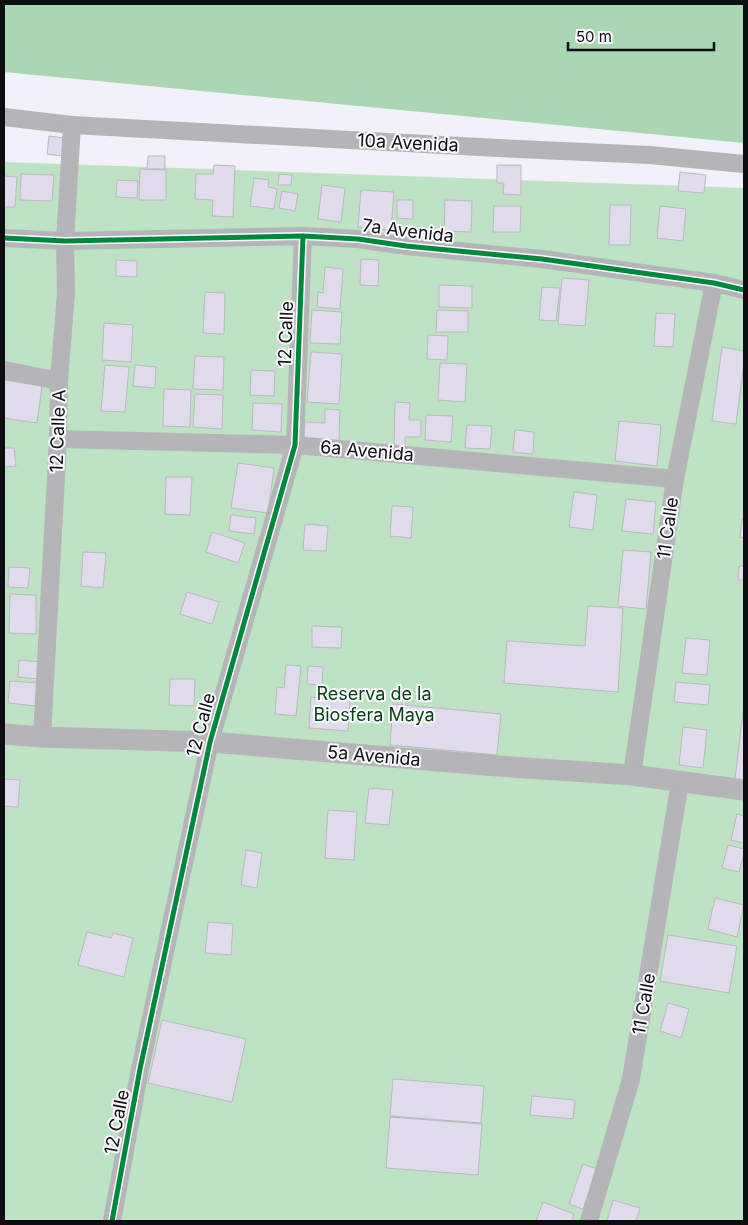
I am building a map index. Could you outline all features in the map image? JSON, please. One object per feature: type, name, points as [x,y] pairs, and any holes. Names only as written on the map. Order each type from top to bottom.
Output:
[{"type":"street","name":"10a Avenida","points":[[4,117],[72,125],[650,155],[744,164]]},
{"type":"street","name":"12 Calle A","points":[[42,737],[58,439],[59,381],[66,293],[65,241],[72,125]]},
{"type":"street","name":"7a Avenida","points":[[4,238],[65,241],[303,236],[358,239],[406,246],[542,259],[714,283],[744,290]]},
{"type":"street","name":"12 Calle","points":[[112,1221],[140,1069],[210,742],[295,445],[303,236]]},
{"type":"street","name":"11 Calle","points":[[632,775],[675,479],[714,283]]},
{"type":"street","points":[[4,370],[59,381]]},
{"type":"street","name":"6a Avenida","points":[[58,439],[295,445],[675,479]]},
{"type":"street","name":"5a Avenida","points":[[4,734],[42,737],[210,742],[632,775],[744,790]]},
{"type":"street","name":"11 Calle","points":[[589,1221],[631,1079],[680,782]]},
{"type":"green space","points":[[4,4],[744,4],[744,143],[4,72]]},
{"type":"green space","name":"Reserva de la Biosfera Maya","points":[[4,162],[744,188],[744,1221],[4,1221]]},
{"type":"building","points":[[49,136],[64,138],[62,156],[47,154]]},
{"type":"building","points":[[148,156],[165,156],[165,169],[147,169]]},
{"type":"building","points":[[214,165],[235,166],[233,217],[212,216],[213,200],[195,199],[196,174],[213,174]]},
{"type":"building","points":[[497,165],[521,165],[521,195],[503,194],[504,183],[497,183]]},
{"type":"building","points":[[140,169],[166,170],[166,200],[139,200]]},
{"type":"building","points":[[680,172],[706,175],[704,193],[678,191]]},
{"type":"building","points":[[21,174],[54,175],[52,201],[20,200]]},
{"type":"building","points":[[279,174],[292,175],[291,185],[278,185]]},
{"type":"building","points":[[4,176],[17,177],[15,207],[4,207]]},
{"type":"building","points":[[254,178],[269,180],[268,187],[277,189],[274,209],[250,206]]},
{"type":"building","points":[[117,180],[138,181],[137,198],[116,197]]},
{"type":"building","points":[[322,185],[345,188],[341,222],[318,219]]},
{"type":"building","points":[[361,190],[394,192],[391,230],[358,227]]},
{"type":"building","points":[[282,191],[298,194],[295,211],[279,208]]},
{"type":"building","points":[[397,200],[413,200],[413,219],[397,218]]},
{"type":"building","points":[[445,200],[472,201],[471,232],[444,231]]},
{"type":"building","points":[[610,205],[631,205],[630,245],[609,245]]},
{"type":"building","points":[[494,206],[521,206],[520,232],[493,232]]},
{"type":"building","points":[[660,206],[686,209],[683,241],[657,238]]},
{"type":"building","points":[[361,259],[379,260],[378,286],[360,285]]},
{"type":"building","points":[[116,260],[137,261],[137,277],[116,276]]},
{"type":"building","points":[[325,267],[343,269],[340,309],[317,307],[318,292],[323,293]]},
{"type":"building","points":[[562,278],[589,280],[585,326],[558,324]]},
{"type":"building","points":[[439,285],[472,286],[472,308],[439,307]]},
{"type":"building","points":[[542,287],[560,288],[556,321],[539,320]]},
{"type":"building","points":[[205,292],[225,293],[224,334],[203,333]]},
{"type":"building","points":[[312,310],[342,312],[340,344],[310,343]]},
{"type":"building","points":[[437,310],[468,311],[468,332],[436,332]]},
{"type":"building","points":[[656,313],[675,314],[673,347],[654,346]]},
{"type":"building","points":[[104,323],[133,325],[131,362],[102,360]]},
{"type":"building","points":[[428,335],[448,336],[447,360],[427,359]]},
{"type":"building","points":[[722,347],[744,351],[736,424],[712,421]]},
{"type":"building","points":[[311,352],[342,354],[339,404],[307,402]]},
{"type":"building","points":[[195,356],[224,357],[223,390],[193,389]]},
{"type":"building","points":[[440,363],[467,364],[465,402],[438,400]]},
{"type":"building","points":[[105,365],[129,367],[125,412],[101,411]]},
{"type":"building","points":[[135,365],[156,367],[155,388],[133,386]]},
{"type":"building","points":[[251,370],[275,371],[274,396],[250,395]]},
{"type":"building","points":[[4,380],[42,386],[37,423],[4,418]]},
{"type":"building","points":[[164,389],[191,390],[190,427],[163,426]]},
{"type":"building","points":[[195,394],[223,395],[222,429],[193,427]]},
{"type":"building","points":[[395,402],[410,403],[409,420],[421,420],[421,437],[405,437],[405,446],[394,446]]},
{"type":"building","points":[[253,403],[282,404],[281,432],[252,430]]},
{"type":"building","points":[[325,409],[340,410],[339,441],[304,440],[305,422],[325,423]]},
{"type":"building","points":[[426,415],[453,416],[451,442],[425,440]]},
{"type":"building","points":[[619,421],[661,425],[657,466],[615,461]]},
{"type":"building","points":[[467,425],[492,426],[490,449],[465,448]]},
{"type":"building","points":[[515,430],[534,432],[533,454],[513,452]]},
{"type":"building","points":[[4,448],[14,448],[16,466],[4,467]]},
{"type":"building","points":[[238,463],[274,468],[268,513],[231,508]]},
{"type":"building","points":[[166,477],[192,477],[190,515],[165,514]]},
{"type":"building","points":[[574,492],[597,495],[593,530],[569,527]]},
{"type":"building","points":[[626,499],[656,502],[653,534],[622,531]]},
{"type":"building","points":[[392,506],[413,507],[411,538],[390,536]]},
{"type":"building","points":[[231,515],[256,518],[254,534],[229,531]]},
{"type":"building","points":[[742,519],[744,520],[744,538],[740,537]]},
{"type":"building","points":[[305,524],[328,526],[326,551],[303,550]]},
{"type":"building","points":[[212,532],[245,543],[238,563],[206,552]]},
{"type":"building","points":[[623,550],[651,552],[646,609],[618,606]]},
{"type":"building","points":[[83,552],[106,553],[103,588],[81,586]]},
{"type":"building","points":[[739,566],[744,566],[744,580],[738,580]]},
{"type":"building","points":[[9,567],[30,568],[28,588],[8,587]]},
{"type":"building","points":[[187,592],[219,602],[212,624],[180,614]]},
{"type":"building","points":[[10,594],[36,595],[36,634],[9,633]]},
{"type":"building","points":[[588,606],[623,608],[618,692],[504,683],[507,641],[585,646]]},
{"type":"building","points":[[312,626],[342,627],[341,648],[312,647]]},
{"type":"building","points":[[686,638],[710,640],[707,675],[682,673]]},
{"type":"building","points":[[19,660],[41,662],[40,679],[18,677]]},
{"type":"building","points":[[286,665],[301,666],[296,716],[275,714],[277,687],[284,688]]},
{"type":"building","points":[[308,666],[323,667],[322,685],[307,684]]},
{"type":"building","points":[[170,679],[195,679],[194,706],[169,705]]},
{"type":"building","points":[[10,681],[38,683],[36,706],[8,703]]},
{"type":"building","points":[[676,682],[710,685],[708,705],[674,702]]},
{"type":"building","points":[[311,697],[350,700],[348,731],[309,728]]},
{"type":"building","points":[[393,704],[501,714],[497,755],[390,745]]},
{"type":"building","points":[[744,711],[744,780],[735,779]]},
{"type":"building","points":[[683,727],[707,730],[703,768],[679,765]]},
{"type":"building","points":[[4,779],[20,780],[18,807],[4,806]]},
{"type":"building","points":[[369,788],[393,790],[389,825],[365,823]]},
{"type":"building","points":[[328,810],[357,812],[354,860],[325,858]]},
{"type":"building","points":[[737,814],[744,816],[744,843],[731,840]]},
{"type":"building","points":[[728,845],[744,849],[739,872],[722,868]]},
{"type":"building","points":[[246,850],[262,853],[257,888],[241,885]]},
{"type":"building","points":[[715,898],[744,905],[737,937],[708,929]]},
{"type":"building","points":[[208,922],[233,924],[231,955],[205,953]]},
{"type":"building","points":[[87,932],[111,938],[113,933],[133,938],[124,977],[78,965]]},
{"type":"building","points":[[668,935],[737,946],[729,993],[660,981]]},
{"type":"building","points":[[668,1003],[689,1009],[681,1038],[660,1031]]},
{"type":"building","points":[[162,1020],[246,1039],[232,1102],[148,1083]]},
{"type":"building","points":[[393,1079],[484,1086],[481,1123],[390,1116]]},
{"type":"building","points":[[532,1096],[575,1100],[573,1119],[530,1115]]},
{"type":"building","points":[[390,1117],[482,1124],[478,1175],[386,1168]]},
{"type":"building","points":[[583,1164],[597,1169],[583,1209],[569,1204]]},
{"type":"building","points":[[613,1200],[640,1208],[636,1221],[607,1221]]},
{"type":"building","points":[[543,1202],[574,1214],[572,1221],[536,1221]]},
{"type":"cycle path","points":[[4,238],[65,241],[303,236],[358,239],[406,246],[542,259],[714,283],[744,290]]},
{"type":"cycle path","points":[[112,1221],[140,1069],[210,742],[295,445],[303,236]]}]
